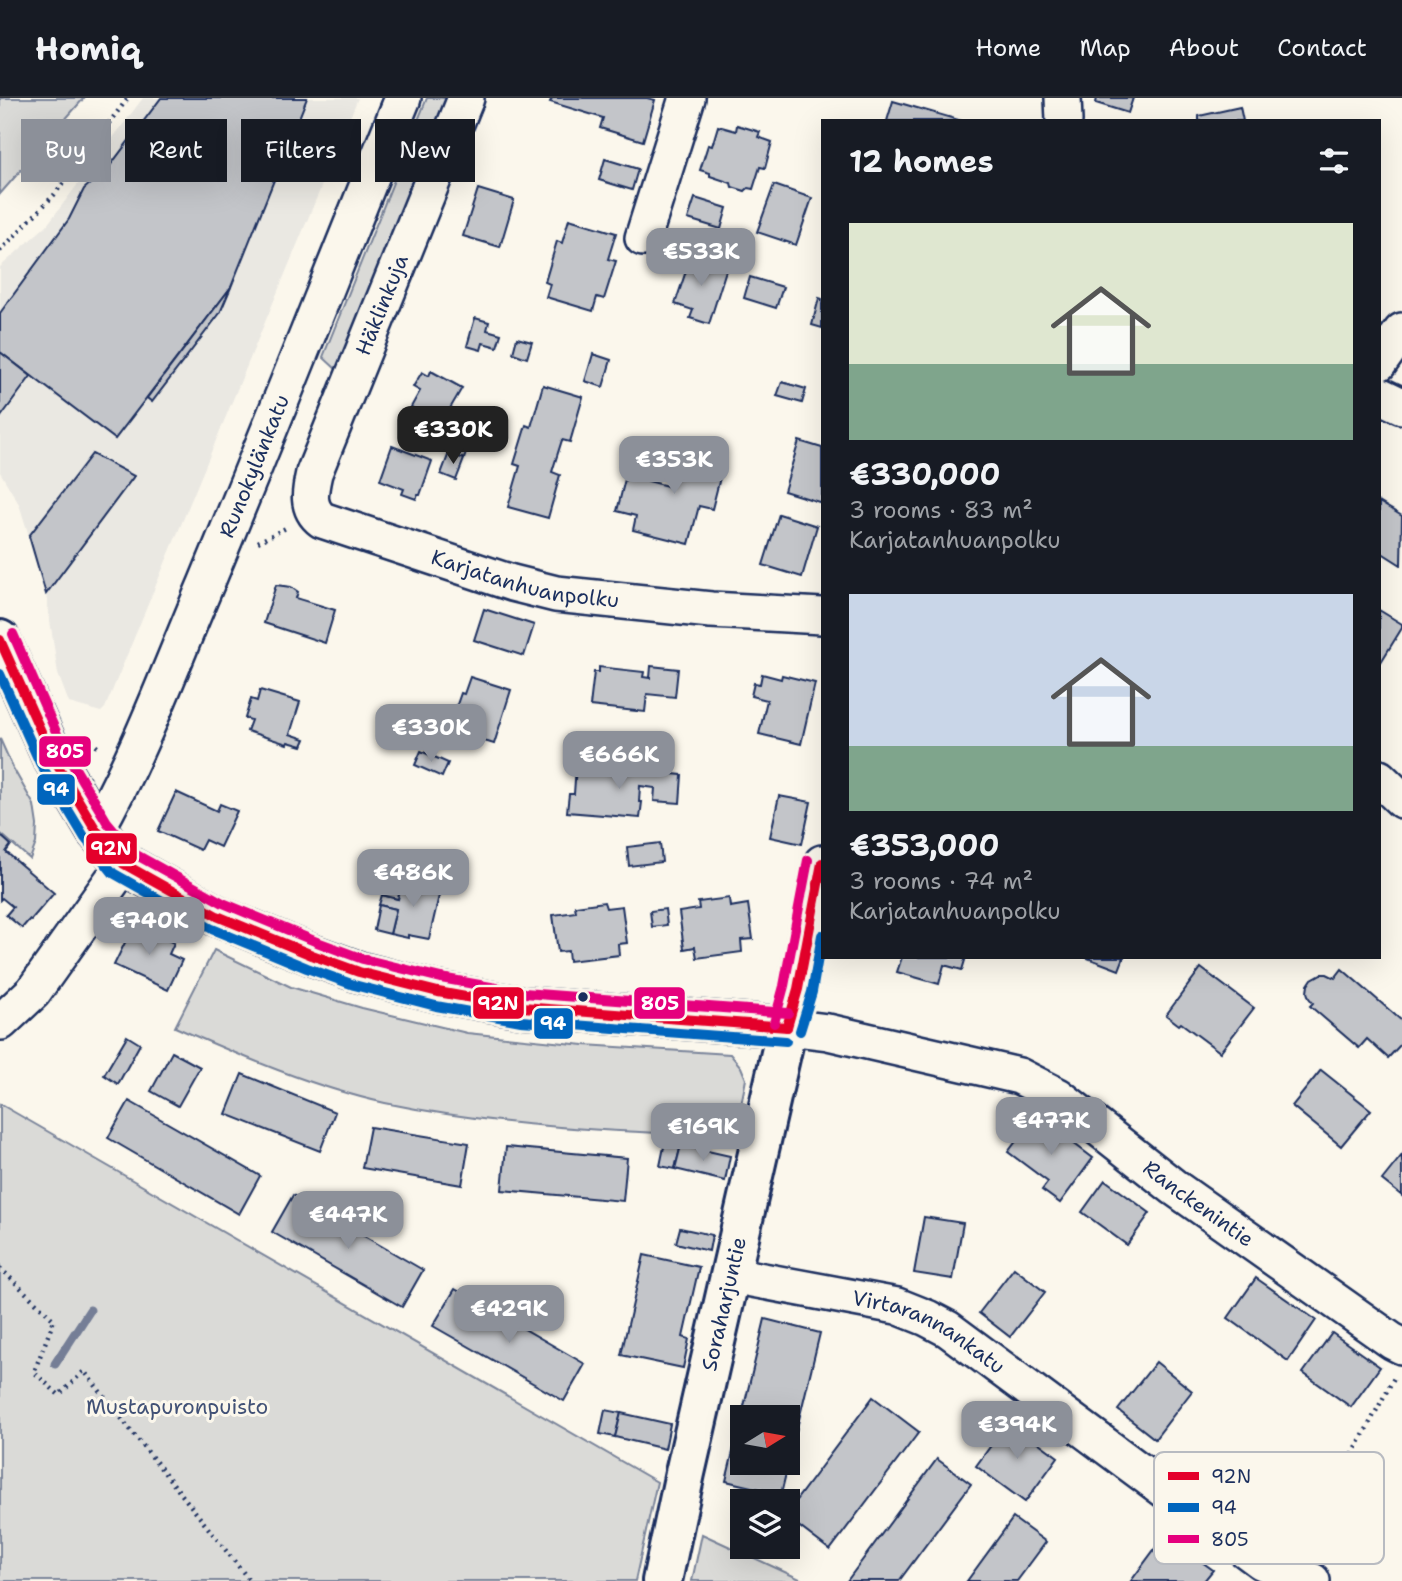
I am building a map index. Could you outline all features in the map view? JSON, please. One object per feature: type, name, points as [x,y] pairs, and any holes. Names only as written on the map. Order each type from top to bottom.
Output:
[{"type":"street","name":"Runokylänkatu","points":[[96,830],[118,791],[225,538],[403,98]]},
{"type":"street","name":"Häklinkuja","points":[[314,514],[309,497],[314,473],[466,98]]},
{"type":"street","points":[[643,238],[687,98]]},
{"type":"street","points":[[1063,98],[1065,119]]},
{"type":"street","points":[[1381,360],[1402,331]]},
{"type":"street","points":[[1381,396],[1402,407]]},
{"type":"street","name":"Karjatanhuanpolku","points":[[314,514],[323,520],[512,583],[556,594],[711,610],[821,616]]},
{"type":"street","points":[[0,640],[52,756],[96,830],[124,864],[217,916],[359,972],[438,992],[522,1007],[787,1027],[798,989],[821,868]]},
{"type":"street","points":[[1381,780],[1402,800]]},
{"type":"street","points":[[0,1021],[33,992],[124,864]]},
{"type":"street","name":"Soraharjuntie","points":[[662,1581],[787,1027]]},
{"type":"street","name":"Ranckenintie","points":[[787,1027],[828,1031],[1019,1076],[1058,1096],[1174,1188],[1392,1341],[1399,1360]]},
{"type":"street","name":"Virtarannankatu","points":[[731,1275],[897,1306],[927,1318],[948,1329],[1154,1482]]},
{"type":"street","name":"Virtarannankatu","points":[[1268,1564],[1303,1578]]},
{"type":"path","points":[[0,251],[54,195],[128,98]]},
{"type":"path","points":[[251,546],[314,514]]},
{"type":"path","points":[[0,1268],[54,1320],[34,1372],[58,1395],[84,1371],[250,1581]]},
{"type":"path","points":[[1352,1452],[1399,1360]]},
{"type":"shaded area","points":[[143,98],[358,98],[349,119],[241,119],[241,182],[323,182],[105,708],[101,712],[69,703],[58,674],[46,594],[29,536],[19,504],[0,472],[0,267],[47,225],[80,182],[111,182],[111,140],[125,122],[125,182],[227,182],[227,119],[127,119]]},
{"type":"green space","points":[[0,98],[84,98],[66,119],[21,119],[21,170],[0,194]]},
{"type":"green space","points":[[427,98],[447,98],[439,119],[419,119]]},
{"type":"green space","points":[[393,182],[413,182],[337,370],[323,357]]},
{"type":"green space","points":[[0,739],[34,805],[36,843],[30,859],[0,833]]},
{"type":"green space","points":[[214,950],[291,987],[362,1008],[467,1033],[584,1045],[730,1054],[741,1067],[746,1079],[735,1136],[604,1130],[472,1118],[385,1103],[305,1080],[175,1027]]},
{"type":"green space","name":"Mustapuronpuisto","points":[[0,1104],[657,1482],[635,1581],[0,1581]]},
{"type":"green space","points":[[702,1534],[730,1547],[730,1559],[756,1559],[805,1581],[692,1581]]},
{"type":"building","points":[[161,98],[307,98],[299,119],[241,119],[241,182],[273,182],[231,287],[115,439],[0,352],[0,313],[69,219],[84,189],[92,182],[111,182],[111,164],[125,146],[125,182],[227,182],[227,119],[145,119]]},
{"type":"building","points":[[552,98],[655,100],[643,141],[600,128],[603,118],[550,102]]},
{"type":"building","points":[[1097,98],[1133,98],[1128,113],[1096,103]]},
{"type":"building","points":[[893,101],[955,119],[888,119]]},
{"type":"building","points":[[1240,107],[1243,119],[1199,119],[1199,116]]},
{"type":"building","points":[[737,125],[760,132],[758,137],[772,142],[765,168],[760,167],[753,189],[748,188],[745,191],[700,170],[718,126],[736,131]]},
{"type":"building","points":[[605,159],[638,169],[632,190],[599,180]]},
{"type":"building","points":[[774,185],[812,198],[796,245],[757,232]]},
{"type":"building","points":[[478,189],[514,200],[500,247],[463,236]]},
{"type":"building","points":[[695,198],[727,208],[721,229],[688,219]]},
{"type":"building","points":[[569,219],[616,233],[608,259],[616,261],[604,299],[597,297],[593,311],[546,297],[550,284],[545,282],[557,241],[562,243]]},
{"type":"building","points":[[691,256],[727,267],[709,324],[690,318],[693,310],[675,304]]},
{"type":"building","points":[[750,277],[783,287],[776,308],[744,298]]},
{"type":"building","points":[[231,287],[220,313],[152,402],[147,398]]},
{"type":"building","points":[[819,298],[821,328],[812,325]]},
{"type":"building","points":[[475,318],[489,322],[487,330],[501,334],[497,347],[483,343],[481,350],[467,346]]},
{"type":"building","points":[[517,338],[532,342],[527,358],[513,353]]},
{"type":"building","points":[[0,352],[31,376],[0,418]]},
{"type":"building","points":[[593,354],[611,360],[603,387],[585,381]]},
{"type":"building","points":[[431,371],[462,388],[441,424],[411,407],[420,391],[413,387],[422,372],[429,376]]},
{"type":"building","points":[[782,382],[806,389],[802,403],[777,396]]},
{"type":"building","points":[[543,385],[583,397],[570,442],[562,440],[552,472],[560,475],[548,518],[508,507],[520,466],[514,464],[526,425],[531,427]]},
{"type":"building","points":[[799,441],[821,448],[821,503],[784,491]]},
{"type":"building","points":[[687,444],[726,454],[712,509],[699,506],[689,544],[633,530],[636,516],[617,511],[626,475],[671,487],[676,465],[681,466]]},
{"type":"building","points":[[452,445],[467,450],[464,459],[449,453]]},
{"type":"building","points":[[392,446],[432,461],[420,495],[416,499],[402,494],[404,489],[380,480]]},
{"type":"building","points":[[449,453],[464,459],[456,480],[441,474]]},
{"type":"building","points":[[92,454],[134,476],[46,594],[29,536]]},
{"type":"building","points":[[1381,503],[1402,516],[1401,565],[1381,552]]},
{"type":"building","points":[[779,514],[817,526],[802,577],[763,565]]},
{"type":"building","points":[[276,585],[291,587],[298,592],[296,598],[335,610],[325,643],[264,623]]},
{"type":"building","points":[[484,609],[534,625],[524,656],[474,640]]},
{"type":"building","points":[[1381,611],[1402,624],[1381,662]]},
{"type":"building","points":[[651,666],[678,669],[675,697],[647,694],[645,712],[590,706],[594,672],[599,672],[599,667],[644,672],[643,677],[650,678]]},
{"type":"building","points":[[762,674],[781,679],[782,675],[815,683],[801,744],[759,734],[767,700],[751,696],[754,683],[760,684]]},
{"type":"building","points":[[470,677],[511,690],[494,744],[452,731],[458,714],[454,713]]},
{"type":"building","points":[[260,690],[300,702],[290,734],[305,739],[302,746],[247,731],[251,720],[245,718],[251,699],[257,701]]},
{"type":"building","points":[[421,751],[448,763],[442,777],[415,765]]},
{"type":"building","points":[[576,765],[682,775],[680,803],[654,801],[655,788],[640,786],[640,818],[567,812],[569,794],[574,794]]},
{"type":"building","points":[[176,792],[217,811],[220,804],[237,811],[220,847],[205,840],[200,850],[158,831]]},
{"type":"building","points":[[779,796],[811,802],[802,844],[770,837]]},
{"type":"building","points":[[0,835],[11,845],[6,852],[54,893],[22,928],[6,915],[13,907],[2,898],[0,900]]},
{"type":"building","points":[[660,843],[662,862],[629,866],[627,847]]},
{"type":"building","points":[[402,878],[441,887],[429,939],[390,934],[396,909],[379,905],[382,895],[398,899]]},
{"type":"building","points":[[384,885],[400,889],[398,899],[382,895]]},
{"type":"building","points":[[729,898],[730,907],[748,904],[753,939],[741,940],[742,952],[697,958],[695,947],[684,949],[679,912],[699,909],[698,902]]},
{"type":"building","points":[[604,902],[606,908],[622,906],[627,943],[618,944],[619,955],[569,961],[568,951],[558,952],[553,915],[576,912],[575,906]]},
{"type":"building","points":[[379,905],[396,909],[390,934],[374,930]]},
{"type":"building","points":[[665,909],[667,925],[652,927],[650,911]]},
{"type":"building","points":[[134,924],[174,943],[169,954],[182,960],[168,990],[114,965]]},
{"type":"building","points":[[901,959],[965,959],[962,970],[944,965],[939,984],[897,972]]},
{"type":"building","points":[[1090,959],[1123,959],[1119,970]]},
{"type":"building","points":[[1201,968],[1254,1008],[1220,1052],[1166,1015]]},
{"type":"building","points":[[1342,969],[1402,1021],[1402,1043],[1388,1058],[1367,1039],[1359,1048],[1310,1006],[1313,1003],[1307,992],[1312,979],[1321,974],[1335,978]]},
{"type":"building","points":[[127,1036],[140,1044],[118,1084],[104,1075]]},
{"type":"building","points":[[172,1052],[200,1067],[178,1106],[151,1091]]},
{"type":"building","points":[[1321,1070],[1371,1110],[1341,1146],[1292,1106]]},
{"type":"building","points":[[242,1074],[335,1112],[320,1151],[226,1114]]},
{"type":"building","points":[[129,1101],[260,1176],[239,1214],[108,1138]]},
{"type":"building","points":[[1036,1115],[1093,1158],[1060,1203],[1042,1190],[1048,1182],[1008,1152]]},
{"type":"building","points":[[370,1127],[469,1143],[462,1185],[362,1168]]},
{"type":"building","points":[[665,1142],[681,1145],[675,1169],[660,1166]]},
{"type":"building","points":[[681,1145],[730,1156],[725,1181],[675,1169]]},
{"type":"building","points":[[506,1147],[627,1158],[623,1201],[502,1190]]},
{"type":"building","points":[[1402,1155],[1402,1196],[1382,1180]]},
{"type":"building","points":[[1105,1180],[1150,1213],[1127,1245],[1082,1212]]},
{"type":"building","points":[[293,1195],[423,1270],[402,1307],[272,1232]]},
{"type":"building","points":[[924,1217],[963,1223],[953,1279],[914,1273]]},
{"type":"building","points":[[680,1228],[712,1235],[709,1251],[676,1243]]},
{"type":"building","points":[[644,1255],[699,1267],[683,1337],[689,1339],[683,1368],[621,1355]]},
{"type":"building","points":[[1014,1268],[1045,1292],[1010,1337],[979,1313]]},
{"type":"building","points":[[1256,1278],[1316,1320],[1288,1361],[1228,1318]]},
{"type":"building","points":[[455,1289],[585,1364],[564,1401],[433,1326]]},
{"type":"building","points":[[765,1319],[820,1333],[800,1416],[800,1405],[744,1405]]},
{"type":"building","points":[[1332,1333],[1380,1367],[1351,1407],[1303,1373]]},
{"type":"building","points":[[1156,1362],[1192,1391],[1155,1439],[1118,1410]]},
{"type":"building","points":[[873,1397],[919,1432],[830,1550],[800,1527],[800,1495]]},
{"type":"building","points":[[605,1410],[621,1413],[615,1437],[600,1434]]},
{"type":"building","points":[[621,1413],[670,1424],[665,1449],[615,1437]]},
{"type":"building","points":[[1009,1421],[1058,1457],[1025,1502],[976,1466]]},
{"type":"building","points":[[937,1459],[971,1484],[899,1581],[847,1581]]},
{"type":"building","points":[[730,1464],[730,1475],[786,1475],[782,1489],[760,1489],[726,1481]]},
{"type":"building","points":[[1013,1518],[1046,1542],[1017,1581],[967,1581]]},
{"type":"building","points":[[1154,1550],[1154,1564],[1205,1564],[1213,1570],[1204,1581],[1131,1581]]},
{"type":"waterway","points":[[55,1364],[90,1310]]},
{"type":"transit line","name":"805","points":[[13,634],[64,750],[107,822],[133,853],[223,903],[363,959],[441,978],[524,993],[788,1013]]},
{"type":"transit line","name":"92N","points":[[0,640],[52,756],[96,830],[124,864],[217,916],[359,972],[438,992],[522,1007],[787,1027]]},
{"type":"transit line","name":"94","points":[[0,674],[40,763],[85,838],[113,873],[212,929],[354,985],[436,1006],[521,1021],[786,1041]]},
{"type":"transit line","name":"805","points":[[774,1023],[784,986],[808,860]]},
{"type":"transit line","name":"92N","points":[[787,1027],[798,989],[821,868]]},
{"type":"transit line","name":"94","points":[[800,1031],[812,992],[821,941]]}]
